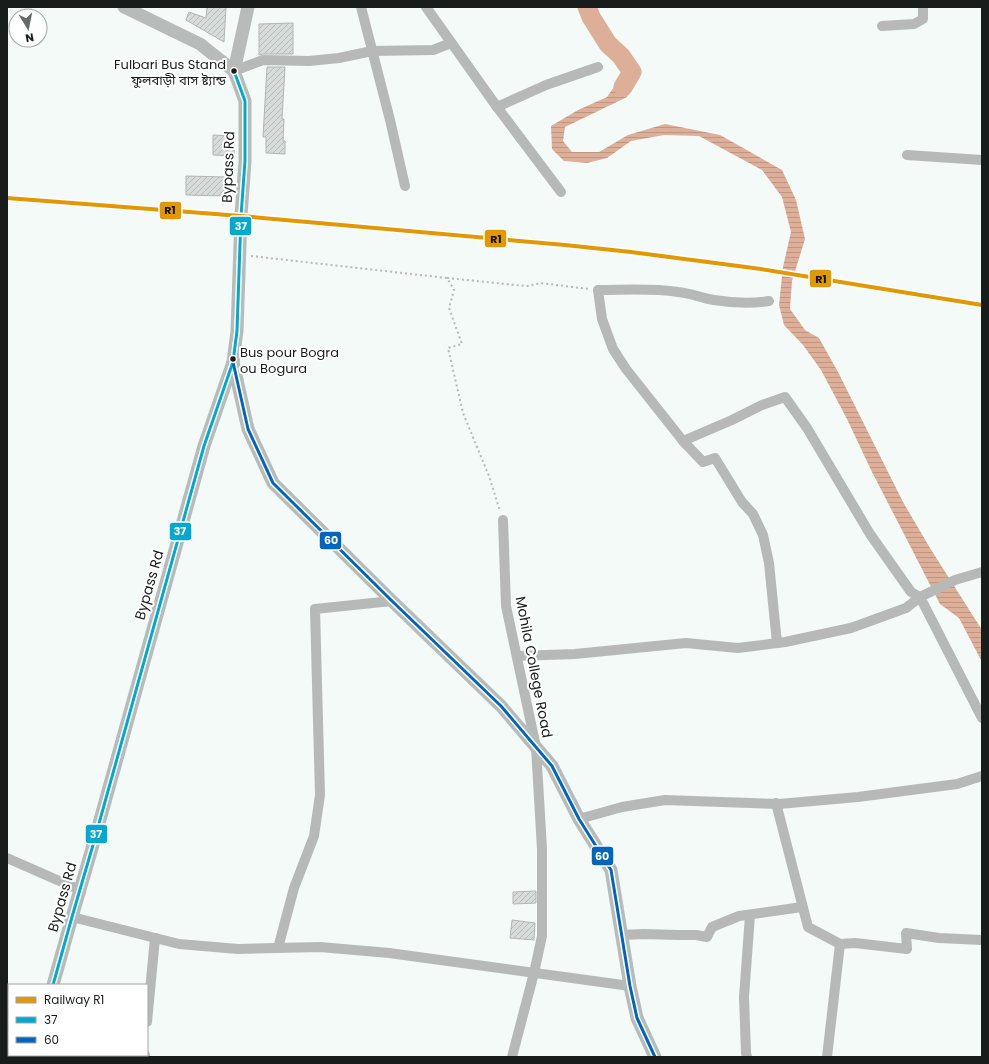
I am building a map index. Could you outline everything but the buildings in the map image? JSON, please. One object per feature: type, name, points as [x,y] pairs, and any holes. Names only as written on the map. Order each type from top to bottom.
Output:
[{"type":"main road","points":[[127,8],[200,44],[234,71],[248,7]]},
{"type":"main road","name":"Bypass Rd","points":[[53,984],[204,446],[233,362],[237,331],[245,161],[245,101],[234,71]]},
{"type":"main road","points":[[233,362],[248,429],[273,482],[392,601],[501,706],[552,766],[579,819],[611,870],[621,935],[637,1018],[655,1057]]},
{"type":"street","points":[[361,7],[390,120],[404,186]]},
{"type":"street","points":[[426,7],[497,107],[561,192]]},
{"type":"street","points":[[882,26],[914,24],[923,19],[923,7]]},
{"type":"street","points":[[234,71],[263,60],[309,61],[339,58],[372,51],[433,50],[451,43]]},
{"type":"street","points":[[497,107],[546,85],[598,66]]},
{"type":"street","points":[[907,155],[982,160]]},
{"type":"street","points":[[769,301],[757,303],[738,303],[714,300],[680,292],[653,289],[598,290],[602,319],[613,349],[626,369],[683,441],[703,462],[715,458],[742,502],[754,514],[763,535],[769,563],[777,643]]},
{"type":"street","points":[[683,441],[732,420],[762,405],[785,397],[807,428],[870,534],[911,592],[920,597],[982,718]]},
{"type":"street","name":"Mohila College Road","points":[[503,520],[506,606],[536,747],[542,849],[542,936],[512,1057]]},
{"type":"street","points":[[516,656],[575,654],[686,643],[738,648],[777,643],[851,628],[906,608],[920,597],[955,580],[982,572]]},
{"type":"street","points":[[278,948],[294,888],[314,836],[320,795],[315,610],[392,601]]},
{"type":"street","points":[[579,819],[622,807],[665,800],[780,804],[858,797],[957,784],[982,776]]},
{"type":"street","points":[[776,804],[808,927],[840,944],[907,949],[906,933],[939,938],[982,940]]},
{"type":"street","points":[[7,858],[80,890]]},
{"type":"street","points":[[621,935],[696,935],[707,937],[712,927],[739,916],[802,907]]},
{"type":"street","points":[[747,1057],[744,997],[750,915]]},
{"type":"street","points":[[72,918],[179,944],[238,949],[320,947],[388,953],[630,986]]},
{"type":"street","points":[[148,1012],[155,938]]},
{"type":"street","points":[[827,1057],[840,944]]},
{"type":"path","points":[[240,255],[516,285],[528,286],[540,283],[598,290]]},
{"type":"path","points":[[447,278],[454,290],[449,308],[462,344],[448,348],[464,413],[489,476],[503,520]]},
{"type":"shaded area","points":[[636,77],[627,97],[565,127],[563,141],[572,152],[599,152],[628,135],[665,124],[720,135],[782,170],[796,200],[805,239],[792,281],[790,309],[805,330],[819,338],[838,372],[903,502],[982,630],[982,662],[959,618],[940,604],[821,370],[803,345],[784,325],[779,305],[783,267],[791,232],[782,197],[762,170],[699,136],[664,135],[631,141],[607,158],[587,163],[564,161],[552,149],[551,126],[578,110],[607,97],[619,80]]},
{"type":"waterway","points":[[587,7],[591,17],[608,44],[621,56],[632,72],[623,87]]},
{"type":"rail line","name":"R1","points":[[7,198],[241,216],[631,252],[761,269],[982,305]]},
{"type":"transit line","name":"37","points":[[53,984],[204,446],[233,362],[237,331],[241,216],[245,161],[245,101],[234,71]]},
{"type":"transit line","name":"60","points":[[233,362],[248,429],[273,483],[501,706],[552,766],[579,819],[611,870],[630,986],[637,1018],[655,1057]]},
{"type":"place","name":"Fulbari Bus Stand ফুলবাড়ী বাস ষ্ট্যান্ড","points":[[234,71]]},
{"type":"place","name":"Bus pour Bogra ou Bogura","points":[[233,359]]}]
